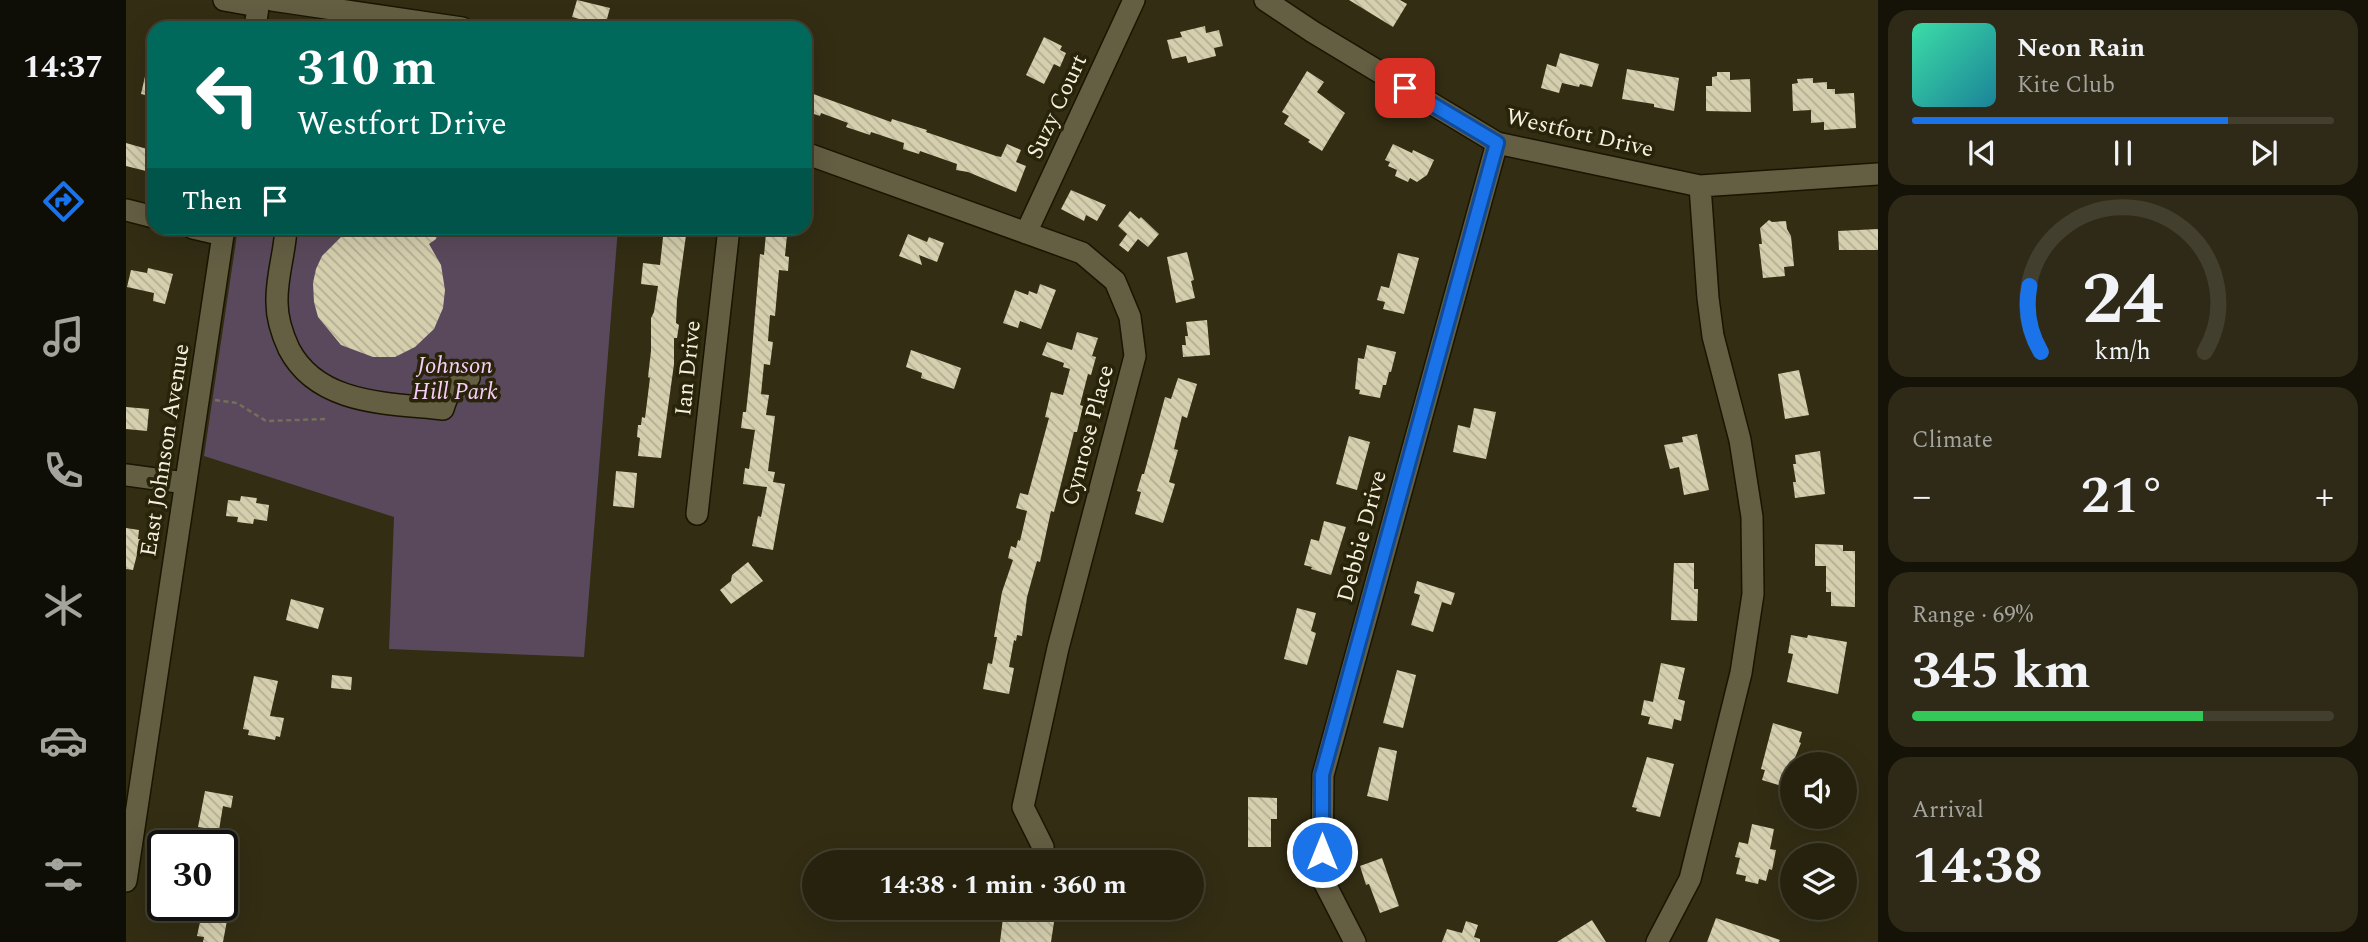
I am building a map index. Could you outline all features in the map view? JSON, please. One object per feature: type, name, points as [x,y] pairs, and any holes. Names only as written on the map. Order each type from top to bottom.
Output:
[{"type":"street","points":[[224,0],[263,2],[408,21]]},
{"type":"street","name":"Suzy Court","points":[[1026,233],[1134,0]]},
{"type":"street","name":"Westfort Drive","points":[[1265,0],[1497,143],[1700,186],[1878,174]]},
{"type":"street","points":[[257,21],[263,2]]},
{"type":"street","name":"Debbie Drive","points":[[1355,942],[1322,878],[1322,775],[1497,143]]},
{"type":"street","name":"Cynrose Place","points":[[812,156],[1082,253],[1115,281],[1130,317],[1135,355],[1058,648],[1023,807],[1043,848]]},
{"type":"street","points":[[1657,942],[1690,879],[1741,673],[1753,594],[1752,517],[1741,440],[1713,336],[1700,186]]},
{"type":"street","points":[[126,210],[147,215]]},
{"type":"street","name":"East Johnson Avenue","points":[[126,881],[134,781],[185,483],[223,235]]},
{"type":"street","points":[[285,235],[276,304],[281,332],[297,363],[321,385],[345,396],[443,409],[447,394],[455,385],[469,378]]},
{"type":"street","name":"Ian Drive","points":[[697,514],[728,235]]},
{"type":"street","points":[[126,475],[185,483]]},
{"type":"path","points":[[198,397],[237,403],[266,421],[327,419]]},
{"type":"green space","name":"Johnson Hill Park","points":[[237,235],[617,235],[584,657],[389,649],[394,517],[204,456]]},
{"type":"building","points":[[577,0],[610,8],[606,21],[587,21],[572,17]]},
{"type":"building","points":[[1349,0],[1400,0],[1407,4],[1393,27]]},
{"type":"building","points":[[1205,26],[1206,33],[1219,30],[1223,46],[1214,48],[1216,56],[1188,63],[1186,56],[1172,59],[1167,40],[1182,37],[1180,32]]},
{"type":"building","points":[[1044,37],[1062,46],[1060,50],[1066,53],[1060,67],[1054,64],[1044,84],[1026,75]]},
{"type":"building","points":[[1560,53],[1599,64],[1592,87],[1562,83],[1559,93],[1541,88],[1547,64],[1556,67]]},
{"type":"building","points":[[147,68],[147,95],[141,94]]},
{"type":"building","points":[[1627,69],[1679,78],[1674,111],[1654,107],[1654,104],[1622,99]]},
{"type":"building","points":[[1307,71],[1324,82],[1317,92],[1345,113],[1322,151],[1284,124],[1289,116],[1282,112]]},
{"type":"building","points":[[1717,72],[1730,72],[1730,80],[1750,79],[1751,112],[1706,111],[1706,86],[1712,86],[1712,77],[1717,76]]},
{"type":"building","points":[[1813,78],[1813,83],[1827,82],[1827,89],[1835,89],[1835,94],[1854,93],[1856,128],[1824,130],[1824,122],[1811,123],[1811,110],[1793,111],[1792,84],[1798,83],[1797,79]]},
{"type":"building","points":[[812,94],[891,122],[892,119],[927,130],[926,132],[996,156],[1001,157],[1007,144],[1021,150],[1016,162],[1026,166],[1016,192],[968,172],[956,170],[957,164],[920,151],[919,154],[903,149],[904,143],[846,127],[848,123],[821,113],[820,116],[812,113]]},
{"type":"building","points":[[126,143],[147,149],[147,171],[126,166]]},
{"type":"building","points":[[1393,144],[1434,160],[1427,175],[1417,182],[1410,178],[1408,182],[1395,176],[1397,170],[1388,166],[1390,162],[1385,160]]},
{"type":"building","points":[[1071,190],[1106,205],[1097,221],[1086,215],[1084,221],[1061,209]]},
{"type":"building","points":[[1130,211],[1139,219],[1141,217],[1159,234],[1148,247],[1138,239],[1128,252],[1119,245],[1127,234],[1118,226]]},
{"type":"building","points":[[1769,220],[1786,221],[1791,236],[1794,266],[1784,267],[1785,276],[1763,278],[1760,228]]},
{"type":"building","points":[[1878,229],[1878,250],[1839,250],[1838,231]]},
{"type":"building","points":[[908,234],[927,242],[929,237],[944,243],[937,262],[919,255],[922,265],[899,256]]},
{"type":"building","points":[[343,235],[437,235],[429,244],[441,265],[445,290],[443,308],[434,329],[415,347],[395,357],[373,357],[341,345],[318,317],[314,302],[313,283],[322,256]]},
{"type":"building","points":[[663,235],[686,235],[677,300],[676,323],[679,325],[677,338],[674,338],[674,364],[661,458],[638,456],[640,438],[637,437],[638,425],[641,425],[642,417],[645,418],[650,378],[651,318],[658,286],[641,284],[643,263],[660,265]]},
{"type":"building","points":[[766,235],[787,235],[785,256],[789,257],[788,271],[779,270],[775,316],[770,315],[768,341],[773,342],[770,365],[764,364],[761,394],[769,395],[766,415],[775,416],[768,471],[775,472],[773,482],[785,484],[773,550],[752,546],[767,487],[743,484],[745,468],[749,469],[755,430],[741,428],[743,412],[746,412],[760,254],[764,255]]},
{"type":"building","points":[[1187,252],[1195,298],[1176,303],[1167,257]]},
{"type":"building","points":[[1398,253],[1419,258],[1404,314],[1383,309],[1385,302],[1377,300],[1381,286],[1389,288]]},
{"type":"building","points":[[148,268],[173,274],[165,304],[153,301],[154,293],[127,287],[131,270],[147,273]]},
{"type":"building","points":[[1040,284],[1056,290],[1041,329],[1020,321],[1018,328],[1003,323],[1015,290],[1028,295],[1029,291],[1037,294]]},
{"type":"building","points":[[1207,320],[1210,355],[1183,357],[1182,345],[1186,345],[1185,336],[1188,336],[1186,322]]},
{"type":"building","points":[[1077,332],[1098,338],[1092,356],[1096,357],[1091,375],[1088,374],[1077,432],[1074,432],[1054,512],[1051,511],[1040,562],[1037,561],[1027,597],[1022,636],[1017,635],[1016,641],[1014,640],[1009,667],[1014,668],[1009,694],[983,689],[988,663],[992,664],[1002,592],[1013,560],[1008,558],[1011,546],[1016,548],[1018,540],[1020,541],[1027,511],[1016,508],[1020,493],[1028,495],[1049,418],[1045,417],[1051,392],[1063,395],[1070,369],[1063,367],[1064,363],[1042,355],[1047,342],[1072,350]]},
{"type":"building","points":[[1367,345],[1396,352],[1380,398],[1359,394],[1360,390],[1355,389],[1358,358],[1364,359]]},
{"type":"building","points":[[911,350],[961,368],[954,389],[921,378],[922,373],[906,367]]},
{"type":"building","points":[[1799,370],[1809,415],[1785,419],[1778,374]]},
{"type":"building","points":[[1178,378],[1197,384],[1187,418],[1182,416],[1174,449],[1178,450],[1169,482],[1175,484],[1163,523],[1135,514],[1141,492],[1137,491],[1165,397],[1171,399]]},
{"type":"building","points":[[126,407],[149,409],[147,431],[126,429]]},
{"type":"building","points":[[1474,408],[1496,412],[1486,459],[1453,452],[1458,425],[1470,428]]},
{"type":"building","points":[[1697,434],[1709,490],[1684,495],[1679,467],[1670,469],[1664,445],[1683,442],[1682,437]]},
{"type":"building","points":[[1349,436],[1370,442],[1357,490],[1336,484]]},
{"type":"building","points":[[1820,451],[1825,494],[1795,498],[1795,455]]},
{"type":"building","points":[[616,471],[637,473],[634,508],[613,506]]},
{"type":"building","points":[[241,496],[257,498],[256,503],[269,505],[267,521],[254,519],[253,524],[237,522],[238,517],[226,516],[228,500],[240,501]]},
{"type":"building","points":[[1324,521],[1346,527],[1331,575],[1304,565],[1311,539],[1319,541]]},
{"type":"building","points":[[126,528],[139,530],[138,539],[141,539],[133,570],[126,569]]},
{"type":"building","points":[[1815,544],[1843,545],[1843,551],[1855,551],[1855,607],[1831,606],[1831,592],[1826,592],[1826,566],[1815,566]]},
{"type":"building","points":[[748,562],[763,581],[731,604],[720,590],[731,581],[732,575]]},
{"type":"building","points":[[1674,563],[1694,563],[1694,589],[1698,589],[1697,621],[1671,620]]},
{"type":"building","points":[[1417,581],[1455,593],[1451,605],[1442,602],[1433,632],[1411,625],[1420,595],[1414,593]]},
{"type":"building","points":[[291,599],[324,608],[318,629],[286,620]]},
{"type":"building","points":[[1297,608],[1316,613],[1311,631],[1316,633],[1307,665],[1284,659]]},
{"type":"building","points":[[1791,635],[1807,638],[1808,635],[1847,642],[1838,694],[1787,682],[1793,654],[1788,653]]},
{"type":"building","points":[[1661,663],[1685,668],[1678,699],[1685,701],[1681,721],[1674,719],[1672,729],[1648,724],[1650,717],[1641,715],[1644,700],[1653,702]]},
{"type":"building","points":[[1397,670],[1416,675],[1403,728],[1383,723]]},
{"type":"building","points":[[332,675],[352,677],[351,690],[331,688]]},
{"type":"building","points":[[254,676],[278,681],[270,716],[284,718],[280,737],[276,736],[275,740],[248,735],[249,730],[243,729]]},
{"type":"building","points":[[1773,723],[1802,732],[1797,752],[1780,752],[1780,785],[1762,780],[1765,770],[1761,769]]},
{"type":"building","points":[[1379,747],[1397,751],[1388,801],[1367,796]]},
{"type":"building","points":[[1647,757],[1674,764],[1660,817],[1636,811],[1637,808],[1632,807]]},
{"type":"building","points":[[205,791],[233,796],[231,808],[223,806],[219,830],[198,827]]},
{"type":"building","points":[[1248,797],[1277,798],[1277,819],[1271,819],[1271,847],[1248,847]]},
{"type":"building","points":[[1752,824],[1774,829],[1770,849],[1776,850],[1772,870],[1769,869],[1766,881],[1759,879],[1758,884],[1745,881],[1746,876],[1736,874],[1740,858],[1735,857],[1739,842],[1748,844]]},
{"type":"building","points":[[1382,858],[1399,906],[1380,913],[1360,866]]},
{"type":"building","points":[[1716,918],[1780,940],[1707,942]]},
{"type":"building","points":[[1003,920],[1054,922],[1051,942],[1000,942]]},
{"type":"building","points":[[1592,920],[1606,942],[1557,942]]},
{"type":"building","points":[[227,921],[223,942],[203,942],[204,937],[197,936],[200,922]]},
{"type":"building","points":[[1466,921],[1478,925],[1474,937],[1480,939],[1480,942],[1442,942],[1447,929],[1462,933]]},
{"type":"route","points":[[1322,852],[1322,775],[1497,143],[1405,88]]}]
